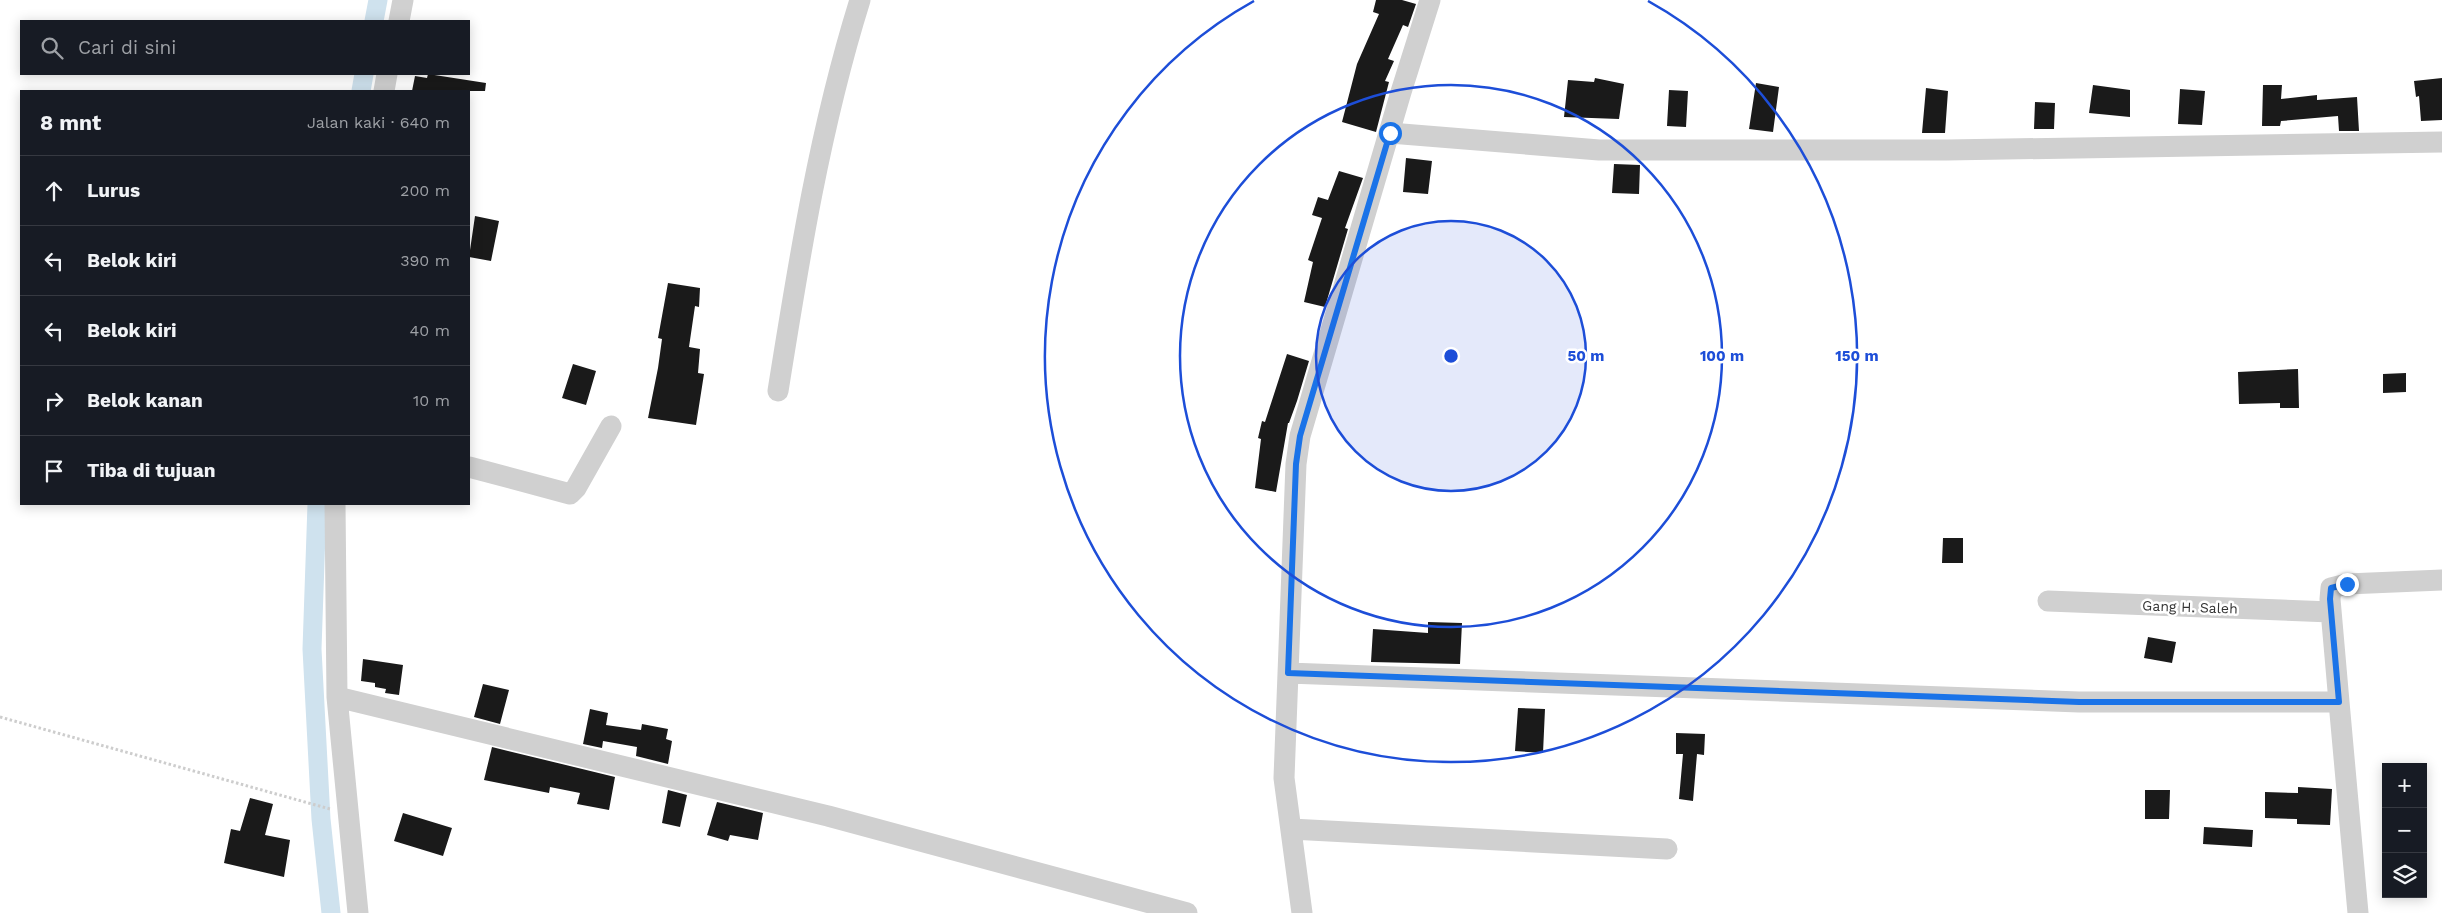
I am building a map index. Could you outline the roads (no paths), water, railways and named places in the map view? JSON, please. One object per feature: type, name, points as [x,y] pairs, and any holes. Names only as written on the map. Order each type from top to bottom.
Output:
[{"type":"street","points":[[399,20],[404,0]]},
{"type":"street","points":[[778,391],[807,213],[842,56],[860,0]]},
{"type":"street","points":[[1302,913],[1284,778],[1296,464],[1300,436],[1430,0]]},
{"type":"street","points":[[384,90],[388,75]]},
{"type":"street","points":[[1390,133],[1599,150],[1947,150],[2442,142]]},
{"type":"street","points":[[470,467],[570,494],[576,488],[611,426]]},
{"type":"street","points":[[335,505],[337,697],[358,913]]},
{"type":"street","points":[[2358,913],[2331,612],[2331,588],[2335,586],[2442,580]]},
{"type":"street","name":"Gang H. Saleh","points":[[2048,601],[2331,612]]},
{"type":"street","points":[[1288,673],[2079,702],[2339,702]]},
{"type":"street","points":[[337,697],[828,816],[1187,913]]},
{"type":"street","points":[[1292,829],[1667,849]]},
{"type":"waterway","points":[[374,20],[378,0]]},
{"type":"waterway","points":[[361,90],[364,75]]},
{"type":"waterway","points":[[317,505],[312,649],[321,819],[331,913]]}]
